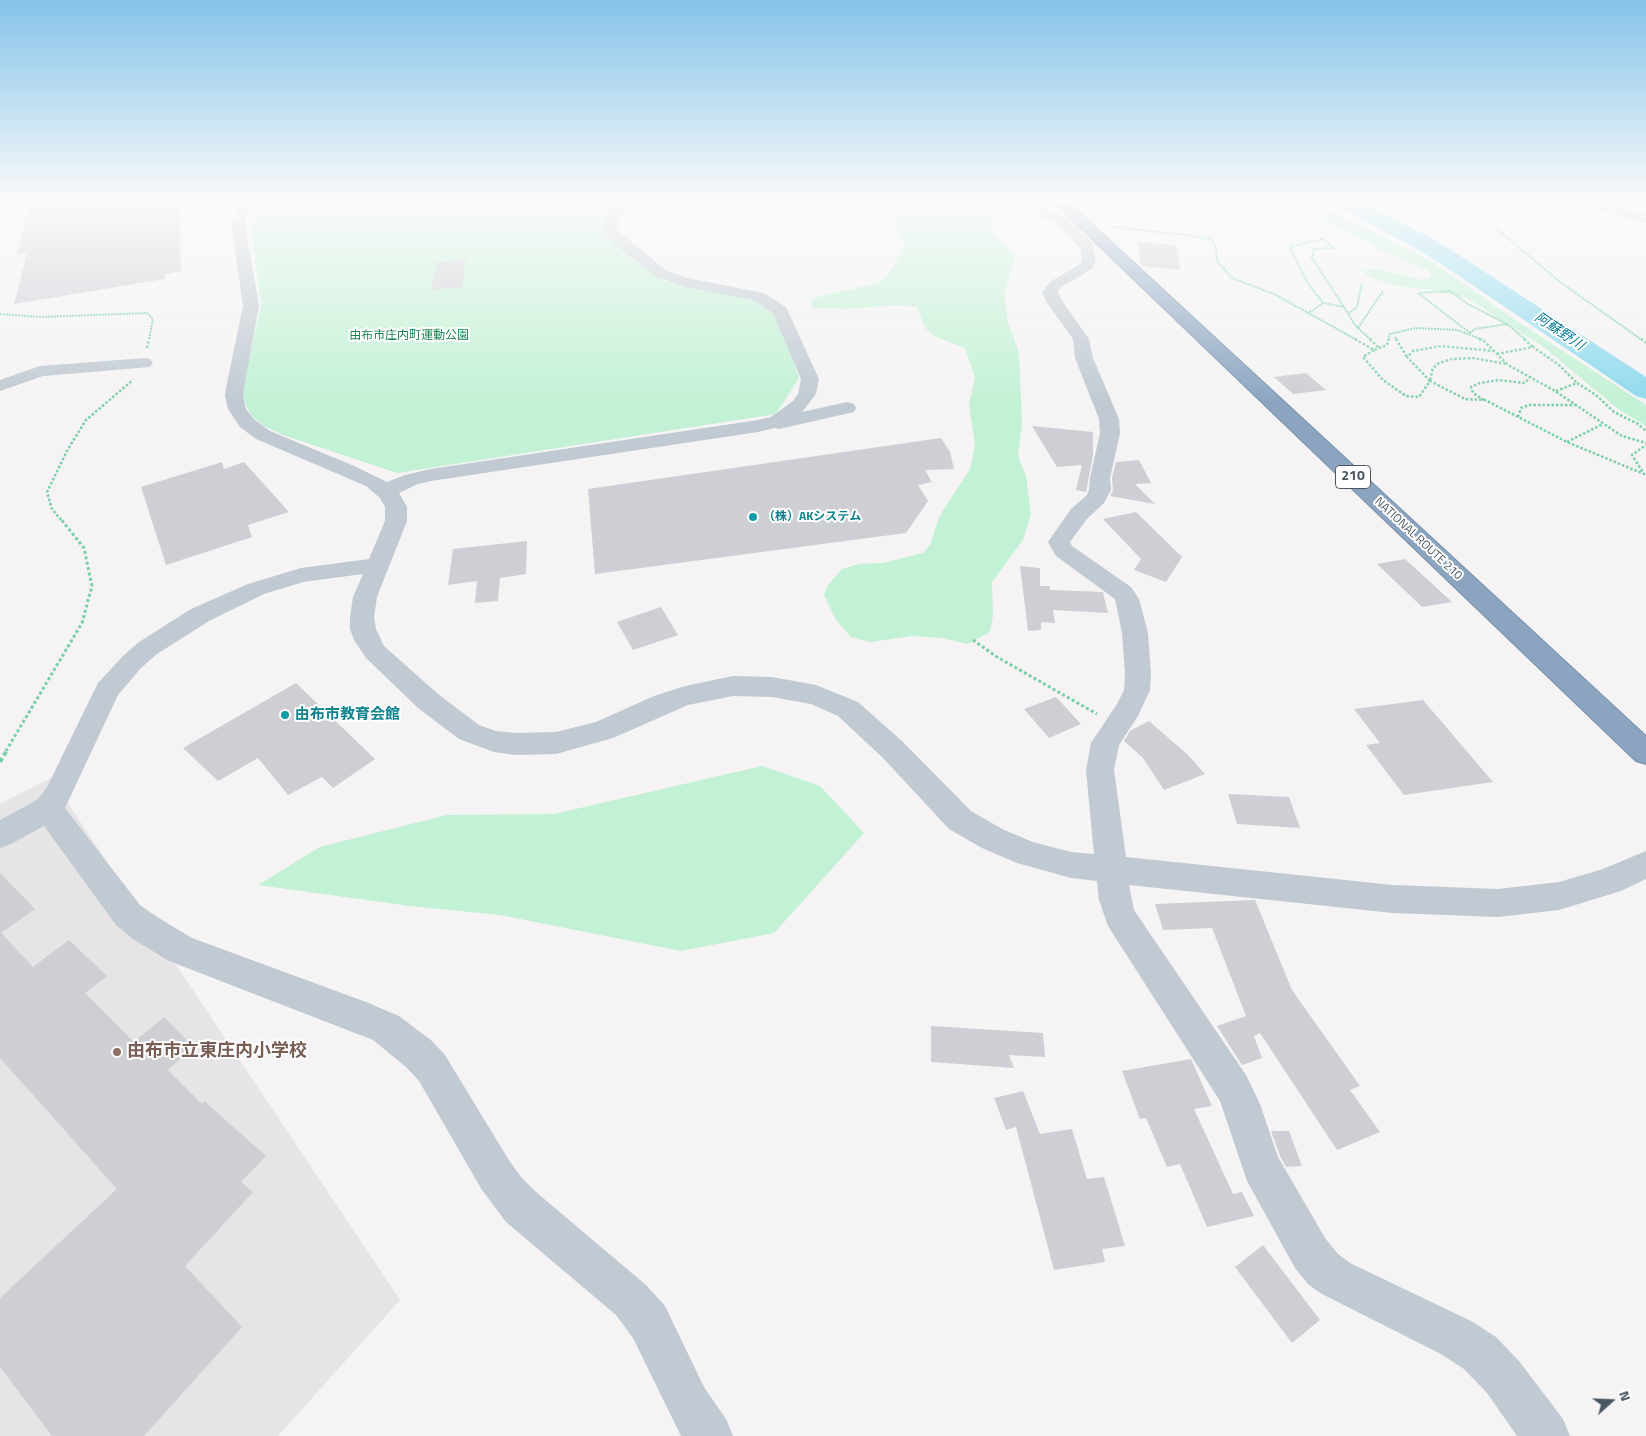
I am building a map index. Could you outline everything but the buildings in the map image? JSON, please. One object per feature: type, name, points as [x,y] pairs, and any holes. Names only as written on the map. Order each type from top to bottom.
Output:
[{"type":"highway","name":"NATIONAL ROUTE 210","points":[[1131,268],[1646,753]]},
{"type":"street","points":[[246,268],[251,306],[235,388],[234,396],[237,409],[247,423],[262,435],[348,470],[373,482],[385,491],[396,507],[396,521],[366,597],[362,617],[363,629],[367,640],[382,658],[428,701],[469,732],[494,740],[516,744],[556,743],[595,733],[664,703],[709,690],[733,686],[761,686],[803,692],[827,698],[858,716],[960,820],[993,839],[1028,854],[1071,865],[1393,899],[1498,903],[1559,896],[1610,881],[1646,864]]},
{"type":"street","points":[[654,268],[662,274],[685,282],[758,296],[770,302],[783,314],[809,374],[809,389],[800,405],[789,414],[778,421],[758,426]]},
{"type":"street","points":[[1083,268],[1055,284],[1050,292],[1055,303],[1080,339],[1084,358],[1106,410],[1110,426],[1100,490],[1096,498],[1079,514],[1060,537],[1060,546],[1123,592],[1127,599],[1135,633],[1138,674],[1137,690],[1128,709],[1105,743],[1100,770],[1114,900],[1120,916],[1233,1088],[1241,1104],[1261,1167],[1310,1254],[1323,1269],[1335,1278],[1455,1337],[1480,1353],[1503,1377],[1546,1436]]},
{"type":"street","points":[[0,386],[40,371],[144,363]]},
{"type":"street","points":[[385,491],[412,479],[431,475],[758,426],[847,408]]},
{"type":"street","points":[[0,835],[48,809],[57,796],[107,690],[132,662],[148,648],[200,615],[256,589],[301,575],[366,566]]},
{"type":"street","points":[[48,809],[128,915],[146,928],[181,950],[386,1028],[419,1054],[432,1068],[496,1176],[508,1192],[522,1207],[631,1300],[649,1322],[688,1403],[709,1436]]},
{"type":"path","points":[[1223,268],[1232,278],[1274,294],[1306,314],[1374,350]]},
{"type":"path","points":[[1300,268],[1307,282],[1323,303],[1344,307]]},
{"type":"path","points":[[1319,268],[1358,328],[1379,348]]},
{"type":"path","points":[[1543,268],[1560,282],[1646,343]]},
{"type":"path","points":[[1348,314],[1357,307],[1362,283]]},
{"type":"path","points":[[1358,328],[1383,291]]},
{"type":"path","points":[[1469,334],[1418,293],[1450,291],[1468,304],[1508,324],[1533,347],[1560,365],[1577,383],[1596,395],[1614,412],[1638,424],[1646,431]]},
{"type":"path","points":[[1306,314],[1323,303]]},
{"type":"path","points":[[0,314],[40,317],[147,314],[153,319],[144,363],[140,372],[127,387],[86,420],[68,449],[47,492],[52,510],[84,548],[92,586],[82,623],[0,762]]},
{"type":"path","points":[[1469,334],[1474,329],[1508,324]]},
{"type":"path","points":[[1508,365],[1474,358],[1452,359],[1439,363],[1433,368],[1430,381],[1420,397],[1406,396],[1383,380],[1363,357],[1374,350],[1388,345],[1390,334],[1416,328],[1457,330],[1484,342],[1508,365],[1555,391],[1622,436],[1646,444]]},
{"type":"path","points":[[1395,337],[1408,357],[1430,381],[1465,399],[1485,400]]},
{"type":"path","points":[[1408,357],[1413,351],[1441,346],[1494,351]]},
{"type":"path","points":[[1497,354],[1533,347]]},
{"type":"path","points":[[1530,377],[1525,383],[1499,380],[1480,382],[1471,387],[1474,393],[1485,400],[1567,442],[1644,474],[1632,455],[1646,444]]},
{"type":"path","points":[[1555,391],[1577,383]]},
{"type":"path","points":[[1518,417],[1521,408],[1529,405],[1576,405]]},
{"type":"path","points":[[1567,442],[1604,424]]},
{"type":"path","points":[[973,640],[997,657],[1104,718]]},
{"type":"shaded area","name":"由布市立東庄内小学校","points":[[51,778],[400,1300],[278,1436],[0,1436],[0,804]]},
{"type":"green space","name":"由布市庄内町運動公園","points":[[256,268],[648,268],[665,281],[694,289],[747,297],[759,302],[777,315],[799,378],[776,414],[397,473],[283,435],[264,426],[252,416],[242,392],[261,305]]},
{"type":"green space","points":[[892,268],[1012,268],[1004,296],[1008,322],[1019,353],[1022,425],[1018,456],[1026,476],[1031,514],[1023,540],[992,582],[993,615],[990,632],[968,644],[942,638],[912,636],[870,642],[851,637],[836,620],[824,595],[828,585],[842,569],[859,564],[883,563],[923,553],[930,545],[939,517],[970,469],[975,444],[969,405],[975,378],[965,348],[936,337],[925,328],[917,307],[899,305],[846,309],[812,308],[811,300],[818,297],[877,283],[886,278]]},
{"type":"green space","points":[[1422,268],[1441,268],[1517,321],[1646,405],[1646,426],[1618,409],[1545,348],[1467,298],[1383,282],[1368,276],[1361,270],[1377,269],[1423,280],[1431,277],[1429,271]]},
{"type":"green space","points":[[762,766],[820,786],[864,833],[774,933],[681,951],[500,915],[410,906],[258,885],[320,847],[447,815],[554,814]]},
{"type":"waterway","name":"阿蘇野川","points":[[1463,268],[1646,390]]},
{"type":"place","name":"（株）AKシステム","points":[[753,517]]},
{"type":"place","name":"由布市教育会館","points":[[285,715]]},
{"type":"place","name":"由布市立東庄内小学校","points":[[117,1052]]}]
